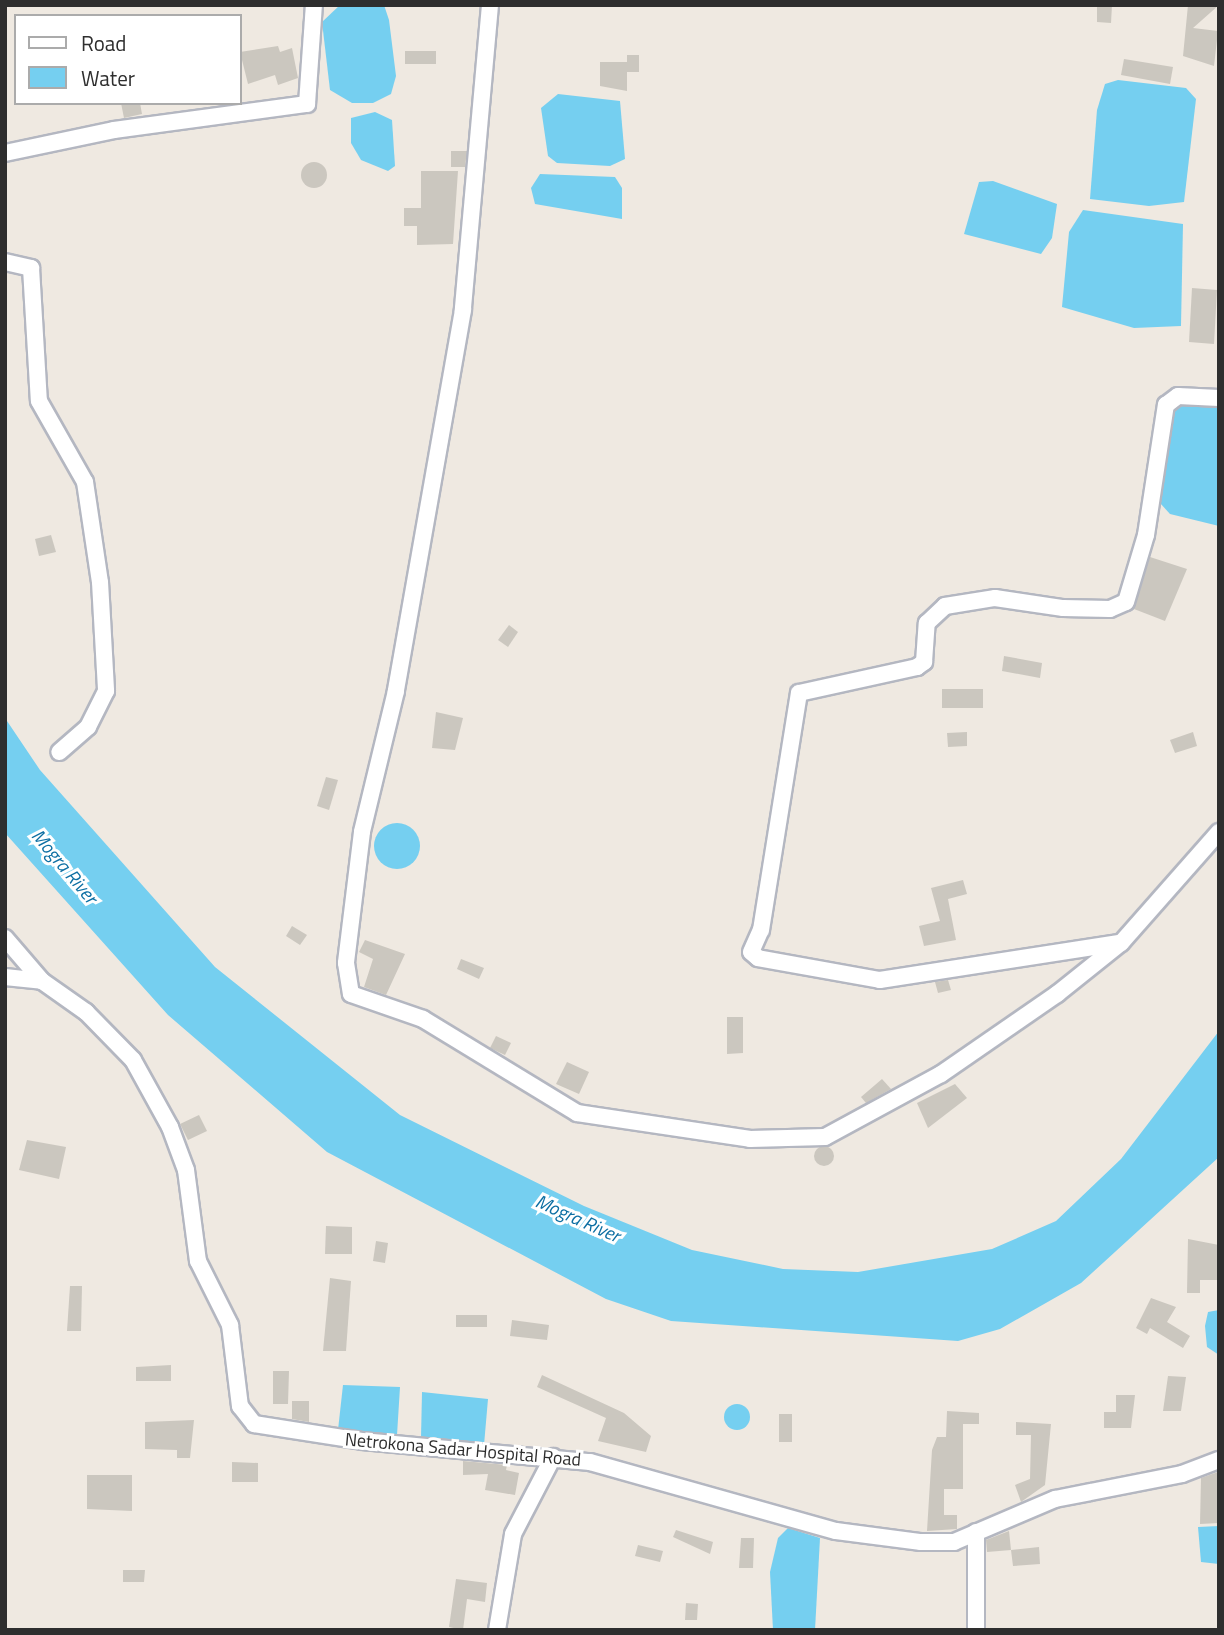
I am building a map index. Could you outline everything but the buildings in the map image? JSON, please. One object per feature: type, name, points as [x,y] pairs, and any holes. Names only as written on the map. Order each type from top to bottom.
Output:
[{"type":"street","points":[[5,153],[114,130],[307,104],[314,5]]},
{"type":"street","points":[[489,5],[463,310],[396,691],[362,832],[345,986],[358,998],[423,1019],[577,1113],[750,1139],[803,1138],[861,1122],[941,1074],[1121,943],[1219,832]]},
{"type":"street","points":[[5,262],[31,268],[39,401],[85,482],[100,582],[106,691],[88,727],[59,752]]},
{"type":"street","points":[[1121,943],[880,979],[758,958],[751,952],[761,930],[799,693],[917,667],[924,662],[927,623],[945,606],[995,598],[1063,608],[1126,602],[1146,535],[1166,405],[1178,396],[1219,398]]},
{"type":"street","name":"Netrokona Sadar Hospital Road","points":[[5,938],[42,981],[86,1012],[133,1060],[170,1127],[186,1170],[205,1283],[230,1325],[246,1418],[362,1441],[554,1457],[668,1479],[848,1533],[954,1542],[1055,1499],[1182,1474],[1219,1460]]},
{"type":"street","points":[[5,977],[42,981]]},
{"type":"street","points":[[497,1630],[513,1534],[554,1457]]},
{"type":"street","points":[[976,1532],[976,1630]]},
{"type":"water","points":[[340,5],[384,5],[389,20],[396,76],[391,94],[373,103],[352,103],[330,90],[322,22]]},
{"type":"water","points":[[1118,80],[1186,88],[1196,99],[1184,202],[1149,206],[1090,199],[1097,110],[1105,84]]},
{"type":"water","points":[[558,94],[620,101],[625,159],[610,166],[557,163],[548,156],[541,108]]},
{"type":"water","points":[[375,112],[392,120],[395,166],[388,171],[361,160],[351,143],[351,118]]},
{"type":"water","points":[[540,174],[615,177],[622,188],[622,219],[535,204],[531,188]]},
{"type":"water","points":[[993,181],[1057,204],[1052,238],[1041,254],[964,234],[979,182]]},
{"type":"water","points":[[1083,210],[1183,224],[1181,326],[1134,328],[1062,307],[1069,232]]},
{"type":"water","points":[[1174,403],[1219,404],[1219,526],[1170,514],[1160,503]]},
{"type":"water","name":"Mogra River","points":[[5,718],[40,770],[215,967],[400,1115],[584,1206],[692,1250],[783,1269],[858,1272],[992,1249],[1056,1221],[1121,1159],[1219,1031],[1219,1157],[1081,1283],[1000,1329],[958,1341],[671,1321],[606,1299],[327,1152],[168,1015],[5,833]]},
{"type":"water","points":[[397,823],[413,830],[420,846],[413,862],[397,869],[381,862],[374,846],[381,830]]},
{"type":"water","points":[[1219,1310],[1219,1355],[1207,1347],[1205,1326],[1208,1312]]},
{"type":"water","points":[[343,1385],[400,1387],[397,1435],[338,1430]]},
{"type":"water","points":[[422,1392],[488,1399],[484,1445],[421,1438]]},
{"type":"water","points":[[737,1404],[746,1408],[750,1417],[746,1426],[737,1430],[728,1426],[724,1417],[728,1408]]},
{"type":"water","points":[[1219,1526],[1219,1564],[1201,1562],[1198,1527]]},
{"type":"water","points":[[788,1528],[820,1538],[815,1630],[773,1630],[770,1572],[778,1538]]}]
